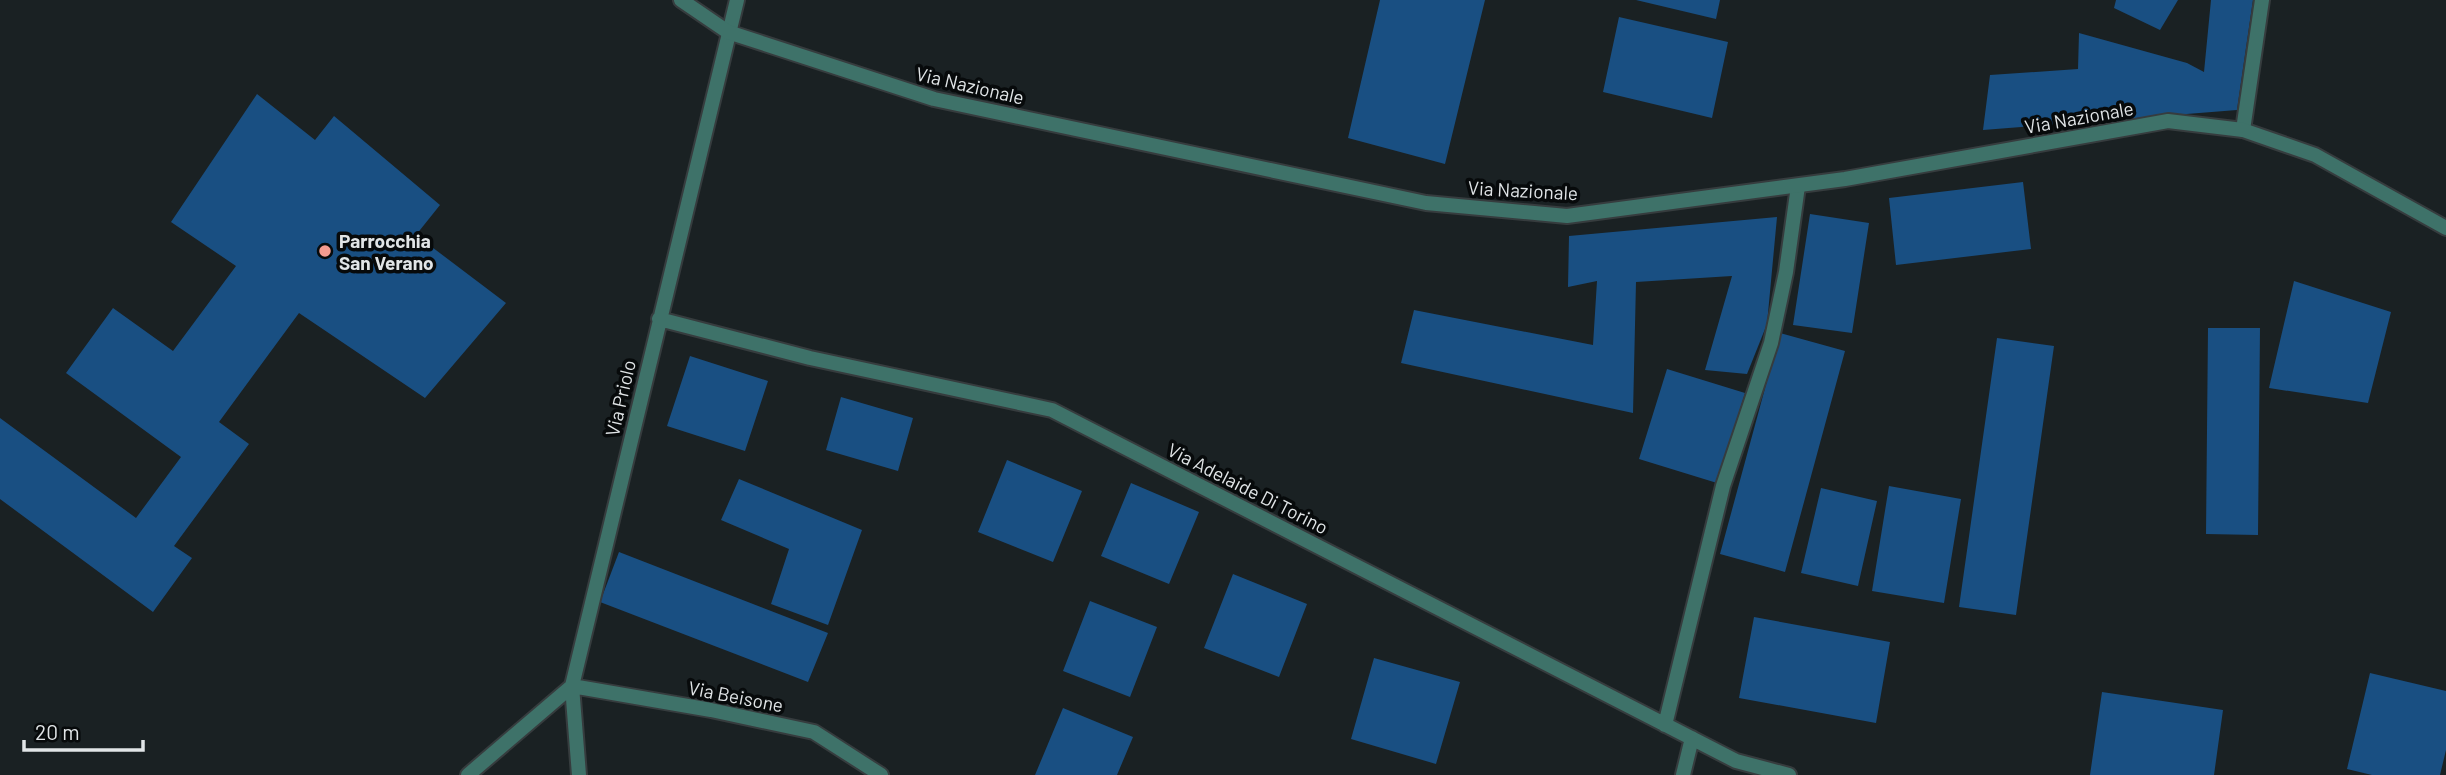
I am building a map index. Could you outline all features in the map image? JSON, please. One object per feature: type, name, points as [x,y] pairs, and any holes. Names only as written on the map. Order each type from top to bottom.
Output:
[{"type":"street","name":"Via Nazionale","points":[[681,0],[728,32],[934,99],[1426,203],[1567,216],[1845,179],[2168,121],[2243,130],[2315,155],[2446,228]]},
{"type":"street","name":"Via Priolo","points":[[579,775],[572,686],[737,0]]},
{"type":"street","points":[[2243,130],[2262,0]]},
{"type":"street","points":[[1665,725],[1723,486],[1771,343],[1786,272],[1798,186]]},
{"type":"street","name":"Via Adelaide Di Torino","points":[[659,319],[810,358],[1052,410],[1736,761],[1789,775]]},
{"type":"street","points":[[468,775],[572,686]]},
{"type":"street","name":"Via Beisone","points":[[572,686],[711,710],[814,732],[881,775]]},
{"type":"street","points":[[1683,775],[1692,738]]},
{"type":"building","points":[[1380,0],[1485,0],[1445,164],[1348,138]]},
{"type":"building","points":[[1636,0],[1720,0],[1716,19]]},
{"type":"building","points":[[2116,0],[2178,0],[2160,30],[2114,8]]},
{"type":"building","points":[[2211,0],[2253,0],[2237,110],[1983,130],[1990,75],[2078,69],[2079,33],[2187,63],[2204,72]]},
{"type":"building","points":[[1619,17],[1728,42],[1712,118],[1603,92]]},
{"type":"building","points":[[257,94],[315,140],[334,116],[440,205],[416,235],[506,303],[425,398],[299,313],[219,422],[249,444],[174,546],[192,558],[153,612],[0,499],[0,418],[136,518],[181,457],[66,373],[113,308],[173,351],[236,266],[171,222]]},
{"type":"building","points":[[2023,182],[2031,249],[1896,265],[1889,198]]},
{"type":"building","points":[[1810,214],[1869,223],[1852,333],[1793,325]]},
{"type":"building","points":[[1777,217],[1767,324],[1747,374],[1705,370],[1732,276],[1636,282],[1633,413],[1401,363],[1414,310],[1593,345],[1597,281],[1568,287],[1569,236]]},
{"type":"building","points":[[2294,281],[2391,312],[2368,403],[2269,388]]},
{"type":"building","points":[[2208,328],[2260,328],[2258,535],[2206,534]]},
{"type":"building","points":[[1780,333],[1845,351],[1785,572],[1720,554]]},
{"type":"building","points":[[1997,338],[2054,346],[2016,615],[1959,607]]},
{"type":"building","points":[[690,356],[768,381],[745,451],[667,426]]},
{"type":"building","points":[[1667,369],[1745,393],[1717,483],[1639,459]]},
{"type":"building","points":[[841,397],[913,418],[898,471],[826,450]]},
{"type":"building","points":[[1007,460],[1082,491],[1053,562],[978,532]]},
{"type":"building","points":[[739,479],[862,530],[828,625],[771,604],[789,549],[721,520]]},
{"type":"building","points":[[1131,483],[1199,512],[1169,584],[1101,556]]},
{"type":"building","points":[[1889,486],[1961,499],[1944,603],[1872,591]]},
{"type":"building","points":[[1821,488],[1877,501],[1858,586],[1801,573]]},
{"type":"building","points":[[619,552],[828,633],[808,682],[600,602]]},
{"type":"building","points":[[1233,574],[1307,604],[1279,677],[1204,648]]},
{"type":"building","points":[[1090,601],[1157,627],[1130,697],[1063,671]]},
{"type":"building","points":[[1754,617],[1890,642],[1876,723],[1739,698]]},
{"type":"building","points":[[1374,658],[1460,682],[1436,764],[1351,739]]},
{"type":"building","points":[[2370,673],[2446,691],[2446,750],[2440,775],[2372,775],[2347,769]]},
{"type":"building","points":[[2102,692],[2223,710],[2214,775],[2090,775]]},
{"type":"building","points":[[1063,708],[1133,737],[1117,775],[1035,775]]},
{"type":"place","name":"Parrocchia San Verano","points":[[325,251]]}]
